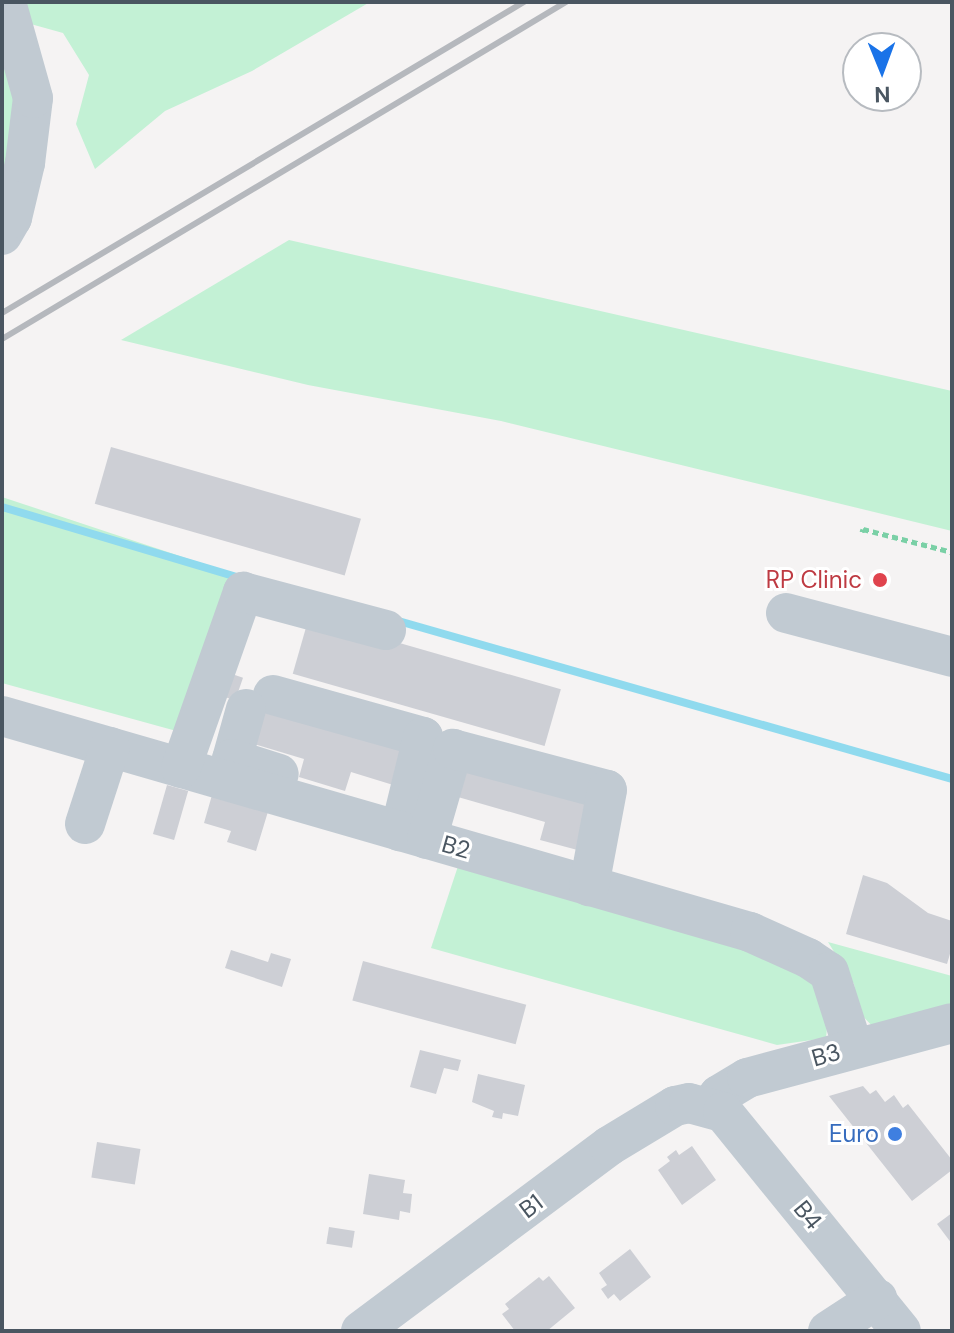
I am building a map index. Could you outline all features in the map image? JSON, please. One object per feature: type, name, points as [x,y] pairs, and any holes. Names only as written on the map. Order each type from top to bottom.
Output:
[{"type":"street","points":[[2,235],[12,218],[25,163],[33,98],[6,2]]},
{"type":"street","points":[[181,768],[243,592],[386,630]]},
{"type":"street","points":[[786,613],[952,657]]},
{"type":"street","points":[[260,702],[423,737],[411,828],[232,759],[260,702]]},
{"type":"street","name":"B2","points":[[2,716],[181,768],[411,828],[589,886],[750,932],[808,958],[829,972],[853,1047]]},
{"type":"street","points":[[85,824],[110,747]]},
{"type":"street","points":[[411,828],[453,749],[607,790],[589,886]]},
{"type":"street","name":"B3","points":[[710,1106],[719,1095],[747,1078],[853,1047],[952,1023]]},
{"type":"street","name":"B1","points":[[361,1331],[638,1126],[675,1106],[689,1103],[710,1106]]},
{"type":"street","name":"B4","points":[[710,1106],[723,1112],[735,1124],[901,1331]]},
{"type":"street","points":[[828,1331],[877,1299]]},
{"type":"path","points":[[862,532],[863,529],[952,552]]},
{"type":"green space","points":[[2,2],[370,2],[252,71],[165,111],[95,169],[76,124],[89,75],[63,33],[2,16]]},
{"type":"green space","points":[[2,31],[21,107],[2,175]]},
{"type":"green space","points":[[289,240],[952,391],[952,531],[501,421],[308,385],[121,340]]},
{"type":"green space","points":[[2,497],[234,574],[180,732],[2,683]]},
{"type":"green space","points":[[462,854],[747,942],[813,977],[829,1006],[826,1038],[777,1045],[431,948]]},
{"type":"green space","points":[[828,942],[952,976],[952,1009],[875,1029],[857,1010],[854,984]]},
{"type":"building","points":[[111,447],[361,519],[345,575],[95,504]]},
{"type":"building","points":[[309,617],[561,689],[545,746],[293,674]]},
{"type":"building","points":[[226,672],[243,678],[235,701],[218,695]]},
{"type":"building","points":[[257,696],[416,742],[403,788],[351,772],[345,791],[299,777],[304,759],[244,741]]},
{"type":"building","points":[[461,759],[600,800],[585,852],[540,840],[545,822],[451,795]]},
{"type":"building","points":[[167,785],[188,791],[174,840],[153,834]]},
{"type":"building","points":[[214,788],[270,805],[256,851],[227,842],[231,831],[204,823]]},
{"type":"building","points":[[863,875],[887,883],[928,913],[952,921],[952,947],[947,964],[846,934]]},
{"type":"building","points":[[231,950],[268,962],[271,953],[291,959],[282,987],[225,968]]},
{"type":"building","points":[[363,961],[526,1005],[516,1044],[352,1001]]},
{"type":"building","points":[[420,1050],[461,1060],[458,1071],[444,1068],[436,1094],[410,1087]]},
{"type":"building","points":[[478,1074],[525,1085],[518,1116],[503,1113],[502,1119],[492,1117],[494,1111],[472,1102]]},
{"type":"building","name":"Euro","points":[[863,1086],[870,1094],[876,1090],[885,1102],[894,1095],[903,1108],[908,1104],[952,1160],[952,1170],[912,1201],[829,1096]]},
{"type":"building","points":[[97,1142],[140,1149],[135,1184],[91,1178]]},
{"type":"building","points":[[692,1146],[716,1180],[682,1205],[658,1170],[670,1161],[667,1157],[676,1150],[679,1155]]},
{"type":"building","points":[[369,1174],[405,1180],[403,1193],[412,1194],[410,1213],[400,1211],[399,1220],[363,1214]]},
{"type":"building","points":[[952,1213],[952,1244],[937,1224]]},
{"type":"building","points":[[329,1227],[355,1231],[352,1248],[326,1244]]},
{"type":"building","points":[[630,1249],[651,1277],[620,1301],[614,1294],[608,1299],[601,1289],[607,1285],[599,1273]]},
{"type":"building","points":[[549,1276],[575,1308],[547,1331],[515,1331],[502,1314],[509,1309],[505,1304],[539,1277],[543,1281]]},
{"type":"waterway","points":[[2,507],[243,579]]},
{"type":"waterway","points":[[395,620],[952,779]]},
{"type":"railway","points":[[2,313],[524,2]]},
{"type":"railway","points":[[2,339],[566,2]]},
{"type":"place","name":"RP Clinic","points":[[880,580]]},
{"type":"place","name":"Euro","points":[[895,1134]]}]
